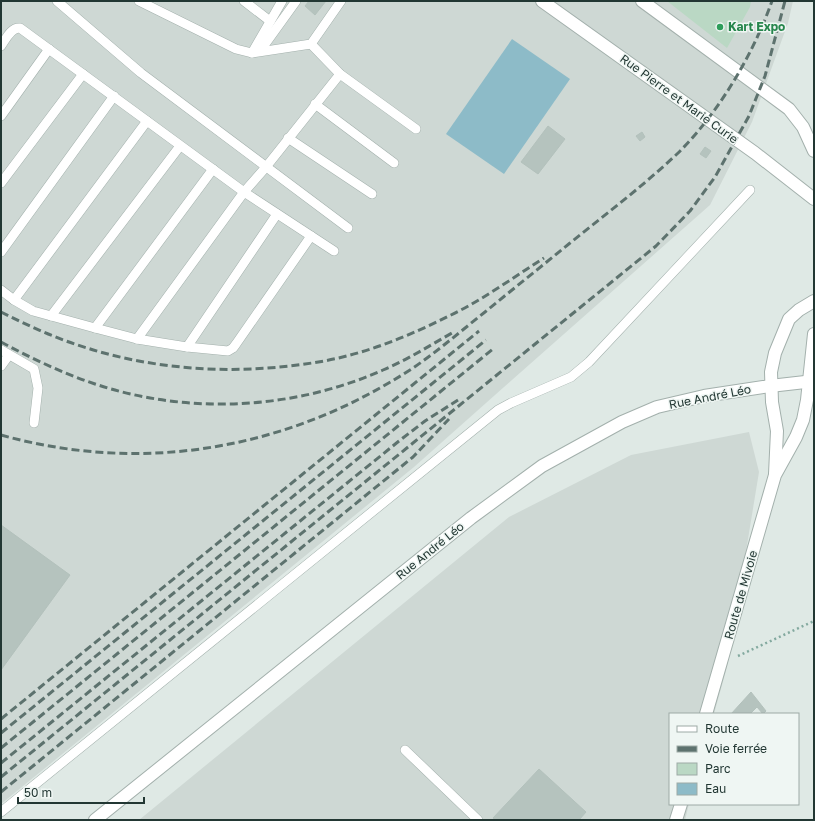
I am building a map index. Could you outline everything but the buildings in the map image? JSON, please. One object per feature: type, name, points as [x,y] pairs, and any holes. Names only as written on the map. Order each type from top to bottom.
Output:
[{"type":"street","name":"Rue Pierre et Marie Curie","points":[[542,1],[755,153],[814,199]]},
{"type":"street","points":[[642,1],[789,109],[803,127],[814,151]]},
{"type":"street","name":"Route de Mivoie","points":[[775,475],[777,431],[770,386],[775,353],[789,319],[799,310],[814,301]]},
{"type":"street","name":"Route de Mivoie","points":[[706,713],[775,475],[796,437],[803,420],[811,382],[814,334]]},
{"type":"street","name":"Rue André Léo","points":[[95,820],[471,518],[542,466],[622,422],[657,407],[704,396],[770,386],[811,382]]},
{"type":"street","points":[[676,820],[681,805]]},
{"type":"lane","points":[[56,1],[141,73],[348,228]]},
{"type":"lane","points":[[139,1],[150,4],[236,49],[256,52],[311,44],[341,1]]},
{"type":"lane","points":[[244,1],[270,21]]},
{"type":"lane","points":[[256,52],[270,21],[282,1]]},
{"type":"lane","points":[[256,52],[296,1]]},
{"type":"lane","points":[[1,46],[12,30],[20,28],[244,192],[334,251]]},
{"type":"lane","points":[[311,44],[340,74],[416,129]]},
{"type":"lane","points":[[1,116],[49,50]]},
{"type":"lane","points":[[1,183],[83,74]]},
{"type":"lane","points":[[137,339],[244,192],[266,167],[340,74]]},
{"type":"lane","points":[[1,252],[114,96]]},
{"type":"lane","points":[[315,104],[394,163]]},
{"type":"lane","points":[[14,300],[147,120]]},
{"type":"lane","points":[[288,138],[372,194]]},
{"type":"lane","points":[[51,316],[180,146]]},
{"type":"lane","points":[[96,328],[213,169]]},
{"type":"lane","points":[[1,812],[498,410],[571,377],[589,362],[750,190]]},
{"type":"lane","points":[[187,347],[277,214]]},
{"type":"lane","points":[[1,290],[14,300],[33,311],[51,316],[137,339],[187,347],[228,351],[233,348],[311,236]]},
{"type":"lane","points":[[1,366],[5,352],[34,369],[38,388],[34,424]]},
{"type":"lane","points":[[404,750],[478,820]]},
{"type":"path","points":[[721,664],[814,621]]},
{"type":"shaded area","points":[[1,1],[793,1],[788,23],[752,122],[710,205],[414,467],[1,804]]},
{"type":"shaded area","points":[[749,432],[759,472],[727,667],[714,713],[669,713],[669,805],[689,805],[685,820],[139,820],[509,517],[631,455]]},
{"type":"green space","name":"Kart Expo","points":[[667,1],[751,1],[750,7],[727,48]]},
{"type":"water","points":[[512,39],[570,79],[504,174],[446,134]]},
{"type":"railway","points":[[1,435],[55,447],[108,453],[162,453],[214,447],[266,435],[316,418],[366,396],[413,368],[440,348],[624,200],[677,154],[706,121],[733,83],[755,42],[772,1]]},
{"type":"railway","points":[[1,777],[656,246],[690,211],[715,177],[749,116],[765,76],[785,1]]},
{"type":"railway","points":[[1,312],[65,341],[116,356],[145,362],[205,369],[265,368],[340,358],[405,336],[463,309],[499,288],[544,258]]},
{"type":"railway","points":[[1,719],[479,331]]},
{"type":"railway","points":[[1,342],[71,375],[95,384],[130,394],[167,401],[203,404],[240,404],[277,400],[313,393],[349,383],[401,362],[452,333]]},
{"type":"railway","points":[[1,733],[486,340]]},
{"type":"railway","points":[[1,748],[493,349]]},
{"type":"railway","points":[[1,763],[399,441],[425,421],[458,400]]},
{"type":"railway","points":[[1,792],[413,457],[449,419]]},
{"type":"place","name":"Kart Expo","points":[[720,27]]}]
